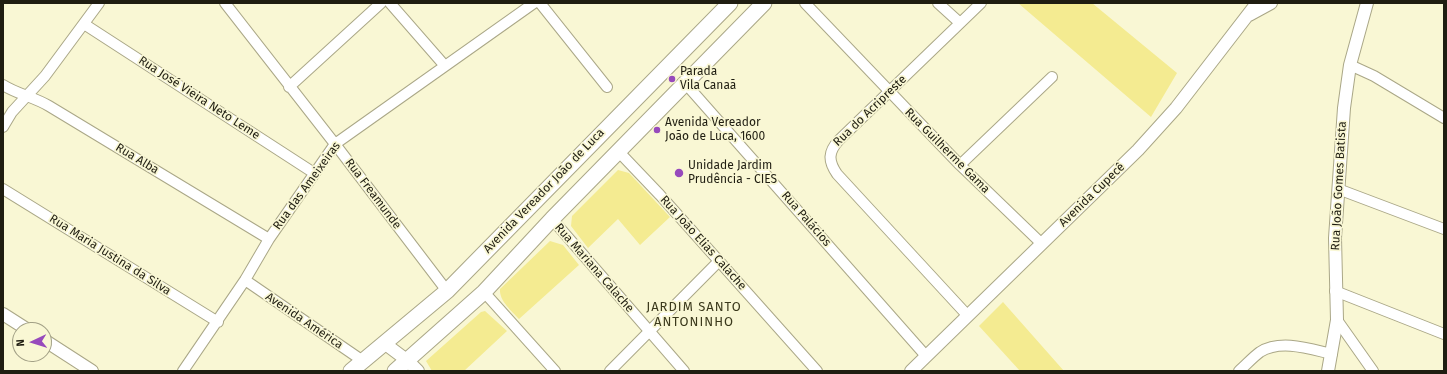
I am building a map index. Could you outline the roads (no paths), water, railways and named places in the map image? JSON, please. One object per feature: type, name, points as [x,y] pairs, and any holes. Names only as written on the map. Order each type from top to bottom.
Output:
[{"type":"main road","name":"Avenida Vereador João de Luca","points":[[351,371],[446,291],[730,3]]},
{"type":"main road","name":"Avenida Vereador João de Luca","points":[[395,371],[413,366],[552,219],[764,3]]},
{"type":"street","points":[[3,127],[12,112],[45,76],[99,3]]},
{"type":"street","name":"Rua Freamunde","points":[[225,3],[335,144],[446,291]]},
{"type":"street","points":[[289,86],[381,3]]},
{"type":"street","points":[[390,3],[445,66]]},
{"type":"street","name":"Rua das Ameixeiras","points":[[183,371],[218,322],[269,239],[335,144],[534,3]]},
{"type":"street","points":[[540,3],[606,87]]},
{"type":"street","name":"Rua Guilherme Gama","points":[[805,3],[889,93],[960,165],[1042,244]]},
{"type":"street","points":[[938,3],[960,23]]},
{"type":"street","name":"Rua do Acripreste","points":[[968,316],[837,174],[830,162],[831,148],[981,3]]},
{"type":"street","name":"Avenida Cupecê","points":[[917,369],[926,356],[1138,150],[1176,108],[1257,3]]},
{"type":"street","points":[[1248,15],[1271,3]]},
{"type":"street","name":"Rua João Gomes Batista","points":[[1328,371],[1332,354],[1336,320],[1335,238],[1344,108],[1350,65],[1367,3]]},
{"type":"street","name":"Rua José Vieira Neto Leme","points":[[84,24],[314,173]]},
{"type":"street","points":[[1350,65],[1374,76],[1444,118]]},
{"type":"street","points":[[960,165],[1052,78]]},
{"type":"street","name":"Rua Palácios","points":[[685,82],[926,356]]},
{"type":"street","name":"Rua Alba","points":[[3,85],[56,110],[269,239]]},
{"type":"street","name":"Rua João Elias Calache","points":[[619,152],[817,371]]},
{"type":"street","name":"Rua Maria Justina da Silva","points":[[3,188],[218,322]]},
{"type":"street","points":[[1338,189],[1444,228]]},
{"type":"street","name":"Rua Mariana Calache","points":[[552,219],[684,371]]},
{"type":"street","points":[[610,371],[719,261]]},
{"type":"street","name":"Avenida América","points":[[245,280],[363,361]]},
{"type":"street","points":[[1335,291],[1444,334]]},
{"type":"street","points":[[484,292],[555,371]]},
{"type":"street","points":[[3,314],[16,322]]},
{"type":"street","points":[[1336,320],[1373,371]]},
{"type":"street","points":[[384,343],[413,366]]},
{"type":"street","points":[[52,345],[92,371]]},
{"type":"street","points":[[1239,371],[1258,354],[1269,348],[1278,346],[1301,347],[1332,354]]},
{"type":"place","name":"Parada Vila Canaã","points":[[672,79]]},
{"type":"place","name":"Avenida Vereador João de Luca, 1600","points":[[657,130]]},
{"type":"place","name":"Unidade Jardim Prudência - CIES","points":[[679,173]]},
{"type":"district","name":"JARDIM SANTO ANTONINHO","points":[[694,314]]}]
